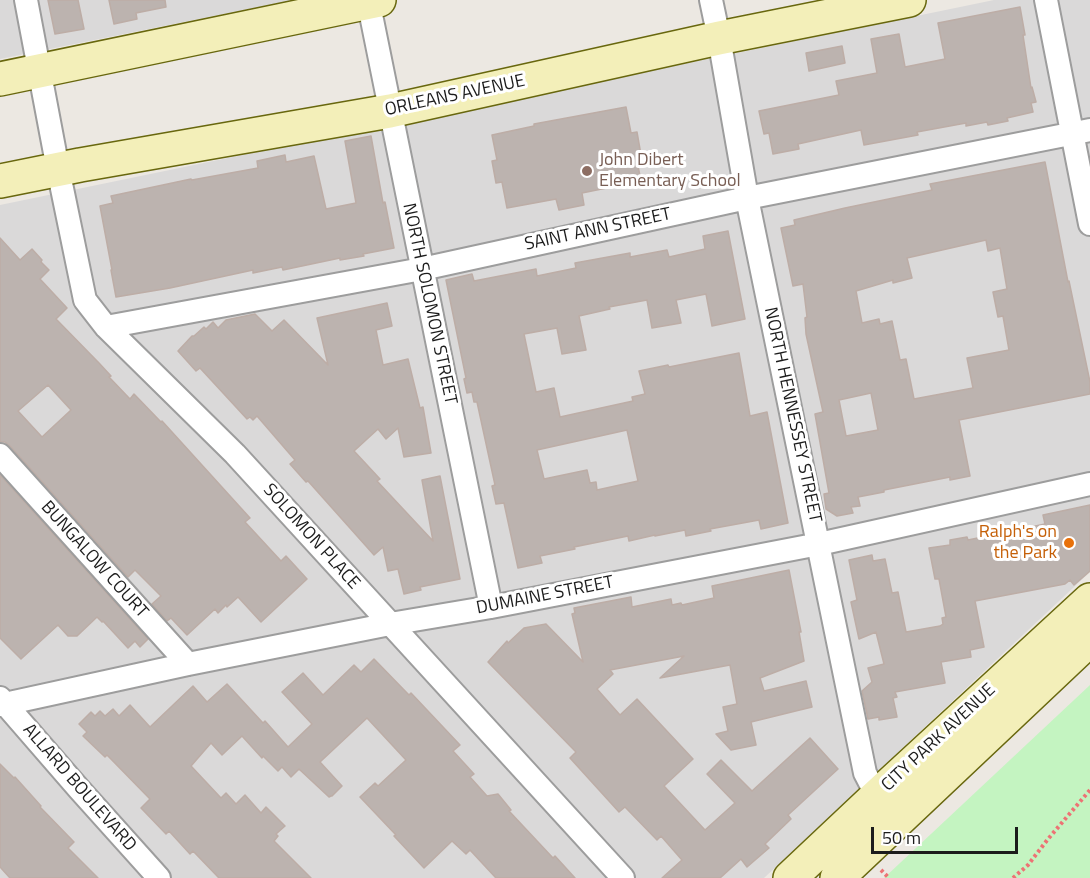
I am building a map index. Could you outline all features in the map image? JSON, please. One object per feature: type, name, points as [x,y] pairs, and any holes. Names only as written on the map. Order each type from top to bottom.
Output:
[{"type":"street","name":"SOLOMON PLACE","points":[[26,0],[85,300],[106,327],[235,454],[623,878]]},
{"type":"street","name":"NORTH HENNESSEY STREET","points":[[711,0],[747,198],[865,773],[877,796],[898,820]]},
{"type":"street","name":"ORLEANS AVENUE","points":[[0,181],[390,111],[719,38],[909,0]]},
{"type":"street","points":[[1046,0],[1081,132],[1090,225]]},
{"type":"street","points":[[0,80],[372,1]]},
{"type":"street","name":"NORTH SOLOMON STREET","points":[[372,1],[390,111],[491,607]]},
{"type":"street","name":"SAINT ANN STREET","points":[[106,327],[422,269],[747,198],[1081,132]]},
{"type":"street","name":"BUNGALOW COURT","points":[[0,455],[188,664]]},
{"type":"street","name":"DUMAINE STREET","points":[[2,702],[390,624],[491,607],[819,544],[1090,484]]},
{"type":"street","name":"CITY PARK AVENUE","points":[[790,878],[1090,600]]},
{"type":"street","name":"CITY PARK AVENUE","points":[[837,878],[1090,639]]},
{"type":"street","name":"ALLARD BOULEVARD","points":[[2,702],[159,878]]},
{"type":"path","points":[[1013,878],[1028,866],[1090,790]]},
{"type":"shaded area","points":[[0,0],[293,0],[0,59]]},
{"type":"shaded area","points":[[994,0],[1090,0],[1090,572],[764,878],[0,878],[0,205]]},
{"type":"green space","points":[[1090,685],[1090,878],[884,878]]},
{"type":"building","points":[[48,0],[78,0],[84,29],[55,34]]},
{"type":"building","points":[[109,0],[165,0],[166,7],[136,13],[137,19],[114,24]]},
{"type":"building","points":[[1020,7],[1031,88],[1036,102],[1031,103],[1033,112],[988,125],[987,122],[966,126],[966,123],[864,145],[861,130],[798,144],[799,149],[773,154],[769,133],[764,134],[759,111],[839,95],[836,81],[877,73],[871,39],[899,34],[905,67],[945,59],[938,23]]},
{"type":"building","points":[[842,46],[845,63],[809,71],[806,53]]},
{"type":"building","points":[[626,107],[631,133],[637,132],[641,155],[636,156],[641,181],[582,193],[584,205],[559,210],[556,199],[507,208],[502,182],[496,183],[492,161],[497,160],[492,135],[534,126],[534,124]]},
{"type":"building","points":[[371,136],[394,248],[363,254],[364,256],[340,260],[340,258],[283,270],[282,267],[253,273],[253,270],[116,297],[100,206],[113,203],[111,196],[258,168],[257,161],[285,155],[286,162],[314,156],[326,209],[356,203],[345,141]]},
{"type":"building","points":[[1045,162],[1090,382],[1090,394],[959,420],[970,476],[950,480],[950,477],[858,497],[860,506],[851,507],[853,513],[837,516],[826,509],[824,494],[829,493],[815,414],[823,412],[806,334],[805,318],[807,317],[803,284],[793,286],[781,228],[795,225],[794,220],[932,190],[930,184]],"holes":[[[986,240],[988,251],[1000,248],[1007,289],[993,292],[998,317],[1003,316],[1009,350],[967,358],[973,388],[914,399],[906,359],[900,360],[892,321],[880,324],[879,319],[862,323],[856,291],[893,280],[893,283],[912,278],[907,258]],[[871,393],[878,430],[846,436],[839,400]]]},
{"type":"building","points":[[728,231],[745,319],[712,326],[706,294],[676,300],[681,323],[652,328],[647,300],[609,307],[610,309],[579,316],[586,350],[562,354],[557,328],[524,334],[536,392],[554,388],[560,417],[633,401],[632,397],[645,394],[639,371],[739,353],[750,416],[767,412],[788,523],[761,529],[759,520],[686,536],[685,530],[629,541],[628,536],[540,556],[542,563],[518,568],[504,503],[496,504],[492,486],[495,485],[477,402],[474,402],[472,392],[467,393],[446,280],[472,274],[474,281],[536,269],[537,276],[576,268],[575,263],[630,253],[630,257],[667,250],[669,257],[705,249],[703,236]],"holes":[[[627,430],[638,481],[597,490],[596,482],[590,483],[587,470],[544,479],[537,450]]]},
{"type":"building","points":[[0,238],[20,260],[32,249],[42,260],[41,262],[49,270],[40,279],[67,308],[56,319],[130,399],[134,394],[162,421],[250,518],[245,522],[281,561],[286,556],[307,579],[261,622],[238,597],[218,613],[215,609],[187,635],[171,618],[167,621],[152,604],[161,596],[135,570],[128,577],[10,446],[5,442],[0,442]],"holes":[[[48,385],[71,410],[42,437],[18,411]]]},
{"type":"building","points":[[387,303],[392,326],[376,330],[383,365],[408,359],[420,408],[423,407],[431,453],[404,457],[398,428],[386,439],[378,429],[354,451],[380,479],[377,481],[433,541],[422,480],[440,476],[460,579],[420,587],[421,590],[404,594],[398,569],[388,571],[383,547],[374,555],[290,464],[295,460],[257,416],[253,420],[250,417],[247,419],[200,368],[196,371],[178,351],[192,336],[204,327],[206,329],[213,322],[218,328],[226,320],[255,314],[272,331],[284,320],[328,365],[317,318]]},
{"type":"building","points":[[0,475],[148,639],[140,647],[135,641],[128,648],[97,617],[77,636],[68,636],[58,625],[21,659],[0,638]]},
{"type":"building","points":[[1090,505],[1090,571],[1074,585],[1070,580],[1065,584],[975,601],[984,647],[970,650],[971,657],[941,662],[945,683],[895,692],[897,697],[893,698],[897,717],[868,719],[862,691],[872,682],[868,668],[884,664],[876,632],[859,639],[851,602],[857,600],[849,560],[872,555],[873,561],[885,559],[892,593],[898,592],[906,632],[940,626],[943,624],[942,618],[946,617],[939,579],[935,579],[929,548],[950,545],[950,540],[967,537],[968,540],[1045,524],[1043,515]]},
{"type":"building","points":[[789,570],[804,661],[760,678],[764,691],[806,681],[812,707],[751,722],[756,745],[731,750],[716,734],[728,731],[723,707],[737,704],[730,665],[660,678],[684,656],[610,670],[613,674],[597,689],[620,715],[637,699],[693,759],[664,786],[705,830],[735,803],[707,774],[721,760],[752,791],[810,738],[838,769],[788,815],[791,819],[765,844],[769,848],[747,867],[741,859],[720,878],[662,878],[682,860],[661,836],[657,840],[625,807],[619,812],[570,758],[576,752],[488,662],[507,641],[508,643],[524,628],[546,624],[583,662],[572,614],[575,613],[574,608],[631,597],[632,607],[671,599],[672,605],[681,603],[682,605],[714,598],[712,586]]},
{"type":"building","points":[[374,659],[409,695],[411,693],[460,745],[453,751],[474,774],[470,777],[487,796],[498,794],[511,810],[509,811],[575,878],[496,878],[470,850],[466,854],[452,841],[424,868],[360,797],[375,783],[378,786],[406,760],[367,718],[320,762],[342,786],[329,797],[299,769],[291,777],[282,767],[278,771],[263,756],[262,758],[242,736],[222,755],[211,743],[191,766],[221,798],[226,793],[236,804],[245,795],[261,813],[266,807],[285,826],[276,834],[278,836],[274,841],[311,878],[219,878],[193,851],[190,854],[169,831],[166,834],[141,808],[150,799],[107,755],[105,757],[83,736],[87,732],[79,724],[91,712],[95,716],[100,711],[105,716],[113,709],[119,716],[130,705],[150,727],[193,686],[207,702],[227,684],[288,747],[312,724],[282,692],[303,673],[323,695],[354,665],[361,672]]},
{"type":"building","points":[[0,764],[15,777],[74,842],[68,848],[98,878],[10,878],[0,867]]},
{"type":"place","name":"John Dibert Elementary School","points":[[587,171]]},
{"type":"place","name":"Ralph's on the Park","points":[[1069,543]]}]
